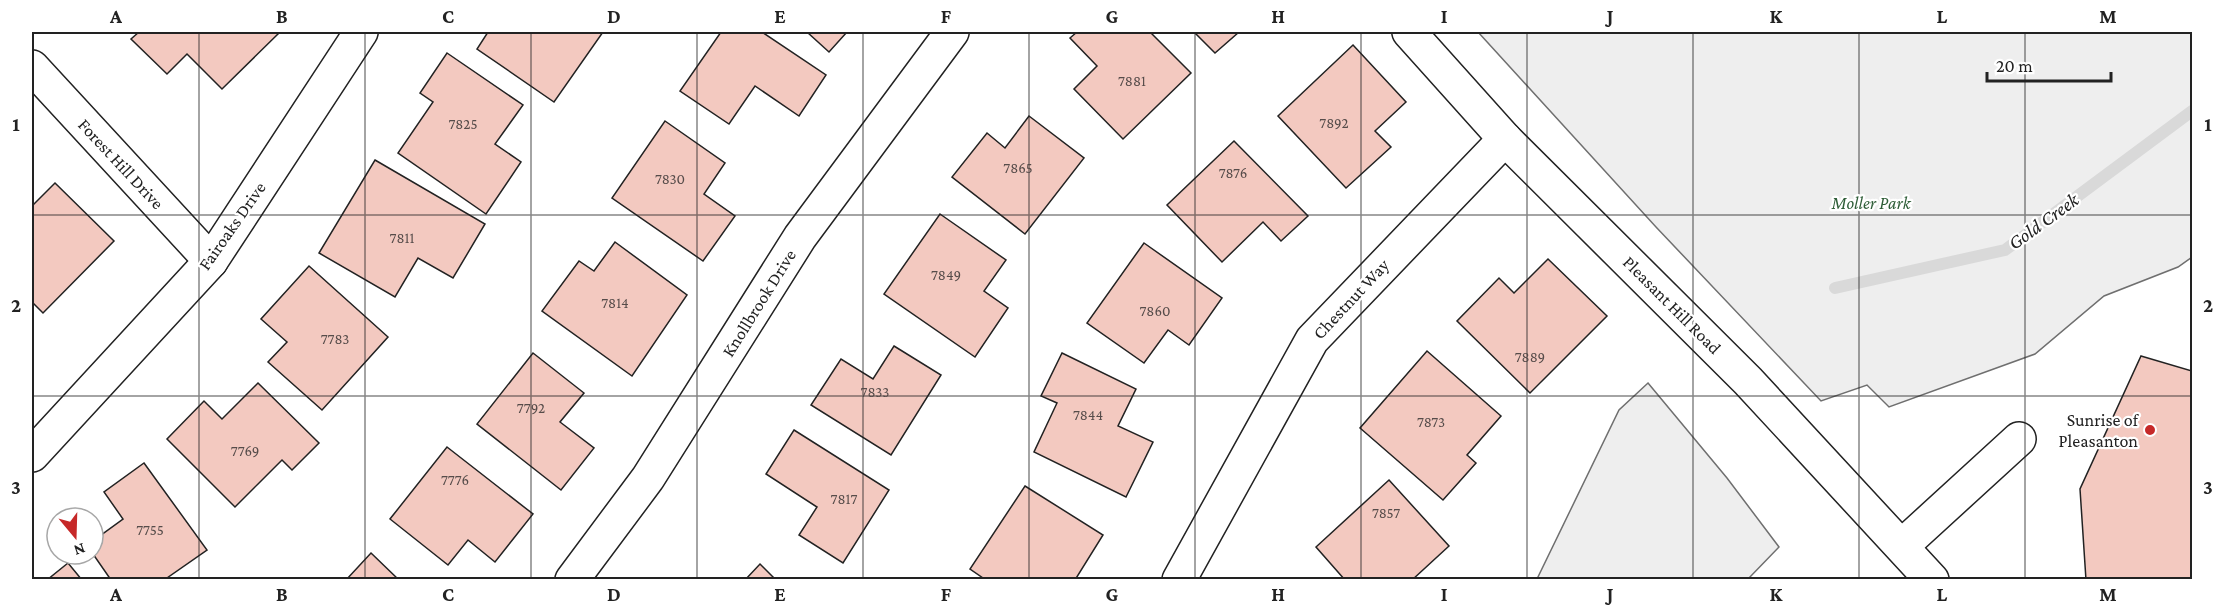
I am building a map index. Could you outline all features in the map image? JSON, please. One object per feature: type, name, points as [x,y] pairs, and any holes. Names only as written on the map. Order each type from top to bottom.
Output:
[{"type":"street","name":"Fairoaks Drive","points":[[32,455],[211,261],[361,32]]},
{"type":"street","name":"Knollbrook Drive","points":[[572,579],[648,478],[800,237],[952,32]]},
{"type":"street","name":"Pleasant Hill Road","points":[[1409,32],[1505,139],[1748,381],[1932,579]]},
{"type":"street","name":"Forest Hill Drive","points":[[32,67],[211,261]]},
{"type":"street","name":"Chestnut Way","points":[[1179,579],[1312,340],[1505,139]]},
{"type":"street","points":[[1902,546],[2019,439]]},
{"type":"green space","name":"Moller Park","points":[[1478,32],[2192,32],[2192,257],[2178,267],[2104,296],[2035,354],[1889,407],[1867,385],[1821,401],[1656,227]]},
{"type":"green space","points":[[1648,383],[1727,478],[1779,547],[1748,579],[1537,579],[1619,410]]},
{"type":"building","points":[[139,32],[280,32],[222,89],[187,54],[167,74],[131,39]]},
{"type":"building","points":[[488,32],[603,32],[554,102],[477,49]]},
{"type":"building","points":[[721,32],[762,32],[826,75],[799,116],[755,86],[729,124],[680,91]]},
{"type":"building","points":[[807,32],[847,32],[829,52]]},
{"type":"building","points":[[1077,32],[1150,32],[1191,73],[1123,139],[1074,89],[1097,66],[1070,38]]},
{"type":"building","points":[[1194,32],[1239,32],[1215,53]]},
{"type":"building","points":[[1353,45],[1406,102],[1375,131],[1391,147],[1346,188],[1278,116]]},
{"type":"building","points":[[447,53],[523,105],[495,144],[521,162],[486,214],[398,153],[433,102],[420,93]]},
{"type":"building","points":[[1029,116],[1084,158],[1025,234],[952,177],[987,133],[1005,148]]},
{"type":"building","points":[[665,121],[725,163],[704,194],[735,216],[703,261],[612,198]]},
{"type":"building","points":[[1234,141],[1308,216],[1281,241],[1263,222],[1222,262],[1167,205]]},
{"type":"building","points":[[375,160],[485,224],[453,278],[418,258],[395,297],[319,253]]},
{"type":"building","points":[[55,183],[114,241],[43,313],[32,302],[32,206]]},
{"type":"building","points":[[940,214],[1006,260],[984,291],[1008,308],[975,357],[884,294]]},
{"type":"building","points":[[615,242],[687,295],[632,376],[542,311],[579,261],[594,271]]},
{"type":"building","points":[[1144,243],[1222,298],[1189,345],[1168,330],[1144,363],[1087,323]]},
{"type":"building","points":[[1548,259],[1607,316],[1530,393],[1457,321],[1499,278],[1514,293]]},
{"type":"building","points":[[309,266],[388,337],[322,410],[268,362],[287,342],[261,319]]},
{"type":"building","points":[[894,346],[941,375],[891,455],[811,405],[841,359],[873,379]]},
{"type":"building","points":[[1427,351],[1501,416],[1467,455],[1476,463],[1443,500],[1360,428]]},
{"type":"building","points":[[533,353],[584,393],[560,422],[594,448],[561,490],[477,424]]},
{"type":"building","points":[[1062,353],[1136,389],[1118,426],[1153,442],[1126,497],[1034,452],[1057,403],[1041,396]]},
{"type":"building","name":"Sunrise of Pleasanton","points":[[2141,356],[2192,371],[2192,580],[2086,580],[2080,489]]},
{"type":"building","points":[[258,383],[319,443],[292,470],[282,460],[235,507],[167,439],[204,401],[222,419]]},
{"type":"building","points":[[794,430],[889,490],[843,563],[799,535],[817,507],[766,474]]},
{"type":"building","points":[[447,447],[533,514],[495,562],[468,540],[448,565],[390,519]]},
{"type":"building","points":[[144,463],[207,550],[164,580],[111,580],[101,566],[105,566],[105,532],[123,519],[104,492]]},
{"type":"building","points":[[1389,480],[1449,546],[1412,580],[1345,580],[1316,547]]},
{"type":"building","points":[[1025,486],[1103,535],[1075,580],[986,580],[970,569]]},
{"type":"building","points":[[371,553],[399,580],[346,580]]},
{"type":"building","points":[[760,564],[776,580],[745,580]]},
{"type":"building","points":[[64,566],[70,566],[82,580],[47,580]]},
{"type":"waterway","name":"Gold Creek","points":[[1835,288],[2005,250],[2192,111]]},
{"type":"place","name":"Sunrise of Pleasanton","points":[[2150,430]]}]
